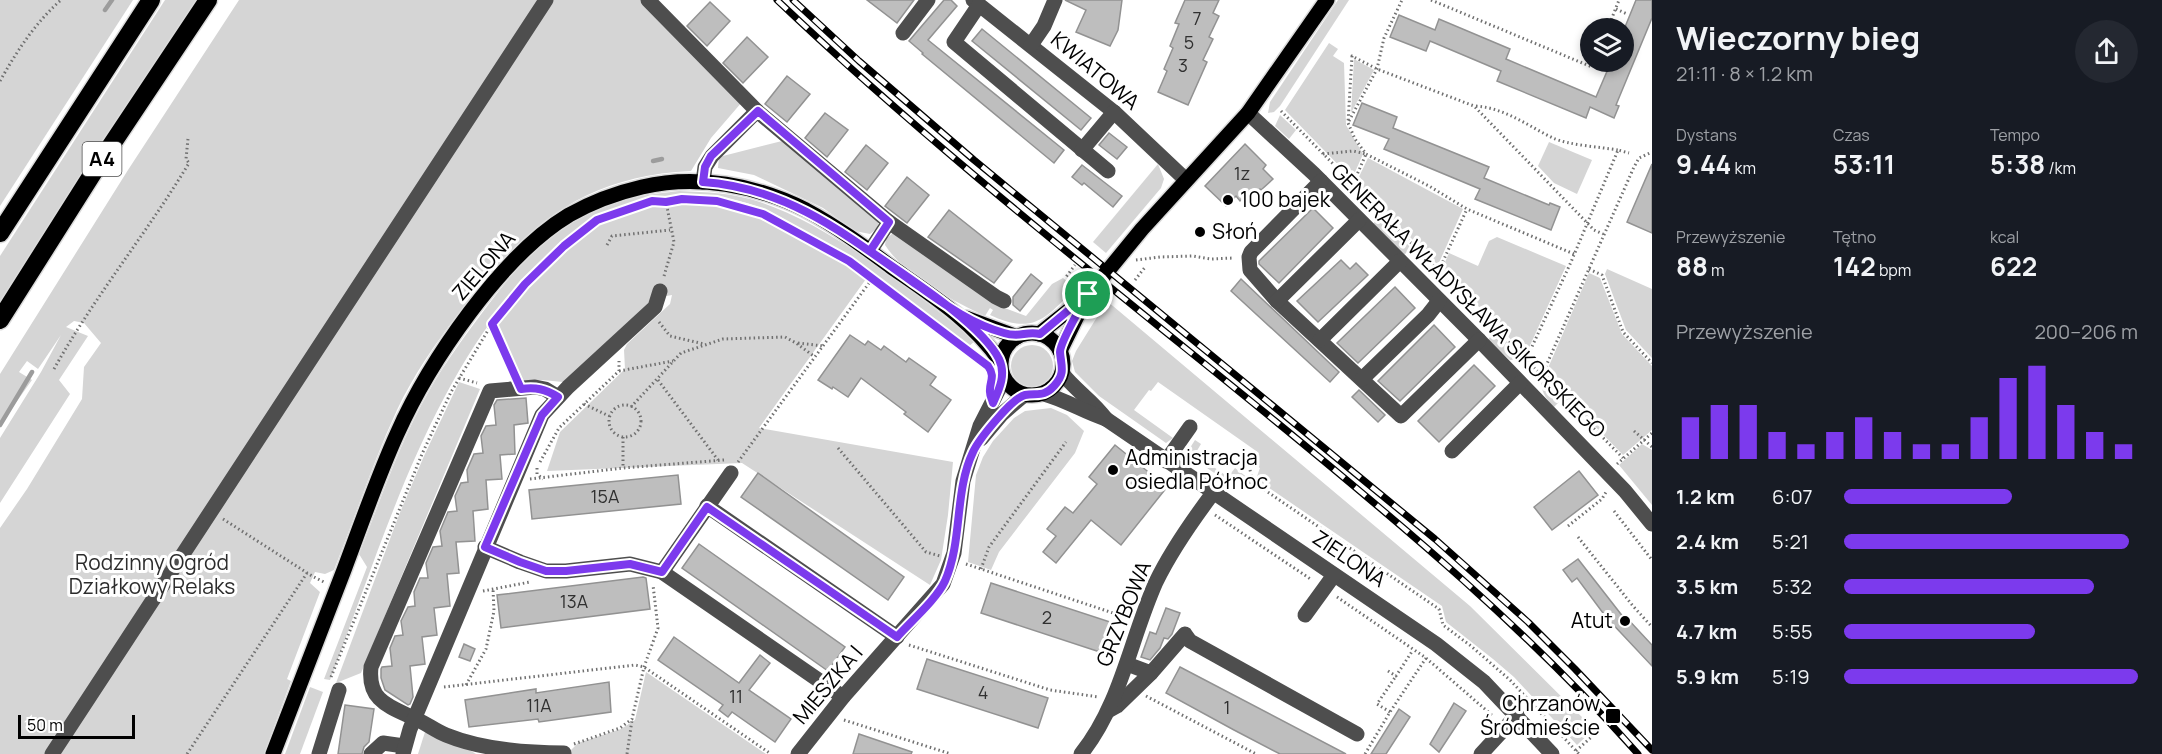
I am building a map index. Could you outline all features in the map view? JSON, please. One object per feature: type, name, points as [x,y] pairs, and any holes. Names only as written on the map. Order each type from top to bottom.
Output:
[{"type":"highway","name":"A4","points":[[0,233],[151,0]]},
{"type":"highway","name":"A4","points":[[0,320],[207,0]]},
{"type":"main road","points":[[1040,334],[1083,292],[1248,113],[1327,0]]},
{"type":"main road","name":"ZIELONA","points":[[273,754],[397,434],[428,375],[460,327],[518,257],[540,236],[569,215],[597,201],[636,188],[667,183],[703,182],[743,188],[783,200],[822,219],[960,316],[992,349],[1000,361]]},
{"type":"main road","points":[[1060,351],[1083,292]]},
{"type":"main road","name":"ZIELONA","points":[[960,316],[1017,337]]},
{"type":"main road","points":[[1026,333],[1040,334],[1050,338],[1060,351],[1063,362],[1062,373],[1053,387],[1044,394],[1024,395],[1012,389],[1004,379],[1000,361],[1004,349],[1017,337],[1026,333]]},
{"type":"street","points":[[52,754],[546,0]]},
{"type":"street","points":[[648,0],[758,111],[889,222],[1004,301]]},
{"type":"street","points":[[903,33],[928,0]]},
{"type":"street","points":[[1031,45],[1044,26],[1055,0]]},
{"type":"street","points":[[976,2],[954,42],[1108,171]]},
{"type":"street","name":"KWIATOWA","points":[[976,2],[1114,112],[1186,180]]},
{"type":"street","points":[[703,182],[705,167],[711,156],[758,111]]},
{"type":"street","points":[[1082,150],[1114,112]]},
{"type":"street","name":"GENERAŁA WŁADYSŁAWA SIKORSKIEGO","points":[[1248,113],[1321,181],[1479,340],[1625,491],[1652,524]]},
{"type":"street","points":[[1321,181],[1251,252],[1249,257],[1250,270],[1277,301],[1401,416],[1479,340]]},
{"type":"street","points":[[1277,301],[1359,220]]},
{"type":"street","points":[[870,251],[889,222]]},
{"type":"street","points":[[1320,340],[1400,261]]},
{"type":"street","points":[[370,754],[383,743],[404,750],[485,547],[542,415],[558,397],[655,307],[660,291]]},
{"type":"street","points":[[1362,379],[1439,301]]},
{"type":"street","name":"ZIELONA","points":[[1062,373],[1096,405],[1106,419]]},
{"type":"street","name":"MIESZKA I","points":[[798,754],[843,698],[902,640],[944,584],[954,553],[963,481],[980,426],[1004,379]]},
{"type":"street","points":[[1452,452],[1520,383]]},
{"type":"street","points":[[558,397],[545,389],[536,387],[490,391],[371,667],[370,677],[378,700],[389,708],[415,718],[446,735],[472,743],[523,753],[564,753]]},
{"type":"street","name":"ZIELONA","points":[[1044,394],[1106,419],[1166,461],[1220,490],[1334,575],[1462,664],[1484,682],[1552,754]]},
{"type":"street","name":"MIESZKA I","points":[[973,452],[1002,414],[1024,395]]},
{"type":"street","points":[[1166,461],[1190,428]]},
{"type":"street","points":[[657,577],[731,473]]},
{"type":"street","name":"GRZYBOWA","points":[[1081,754],[1096,735],[1104,704],[1127,664],[1157,582],[1194,518],[1220,490]]},
{"type":"street","points":[[707,507],[902,640]]},
{"type":"street","points":[[485,547],[546,571],[630,564],[657,577],[843,698]]},
{"type":"street","points":[[1305,615],[1334,575]]},
{"type":"street","points":[[1104,704],[1117,705],[1151,673],[1185,634],[1190,641],[1357,734]]},
{"type":"street","points":[[1127,664],[1151,673]]},
{"type":"street","points":[[319,754],[335,683]]},
{"type":"street","points":[[1481,754],[1517,715]]},
{"type":"path","points":[[0,81],[21,45],[46,14],[61,0]]},
{"type":"path","points":[[1348,123],[1377,69],[1384,38],[1402,0]]},
{"type":"path","points":[[1431,0],[1580,62]]},
{"type":"path","points":[[1612,18],[1619,0]]},
{"type":"path","points":[[1616,9],[1627,14]]},
{"type":"path","points":[[1366,154],[1348,123],[1352,56],[1377,69],[1474,106],[1489,107],[1499,111],[1556,140],[1629,153]]},
{"type":"path","points":[[1474,106],[1594,230],[1603,234]]},
{"type":"path","points":[[1281,111],[1623,459]]},
{"type":"path","points":[[54,369],[77,327],[161,209],[189,163],[186,159],[188,139]]},
{"type":"path","points":[[1524,357],[1530,351],[1618,150]]},
{"type":"path","points":[[1323,154],[1353,151],[1366,154],[1467,208],[1574,254]]},
{"type":"path","points":[[1542,375],[1603,234],[1639,158],[1652,152]]},
{"type":"path","points":[[1353,184],[1366,154]]},
{"type":"path","points":[[335,683],[422,454],[451,392],[492,324],[525,284],[564,246],[597,220],[652,201],[666,202],[682,199],[717,201],[763,214],[829,249],[980,360]]},
{"type":"path","points":[[1438,270],[1467,208]]},
{"type":"path","points":[[607,245],[612,236],[670,230]]},
{"type":"path","points":[[1131,261],[1160,257],[1193,256],[1211,260],[1249,257]]},
{"type":"path","points":[[1075,265],[1065,278],[1083,292]]},
{"type":"path","points":[[1135,280],[1146,266]]},
{"type":"path","points":[[1589,269],[1602,275],[1623,332],[1652,363]]},
{"type":"path","points":[[513,480],[543,479],[623,468],[740,459],[872,279]]},
{"type":"path","points":[[660,323],[670,336],[706,345]]},
{"type":"path","points":[[492,324],[521,389]]},
{"type":"path","points":[[631,407],[681,353],[723,339],[785,337],[796,342],[815,357]]},
{"type":"path","points":[[796,342],[823,346]]},
{"type":"path","points":[[619,371],[674,361]]},
{"type":"path","points":[[658,380],[718,460]]},
{"type":"path","points":[[584,404],[609,416]]},
{"type":"path","points":[[631,407],[639,414],[641,423],[633,435],[623,437],[610,428],[609,416],[616,408],[631,407]]},
{"type":"path","points":[[1634,431],[1652,447]]},
{"type":"path","points":[[1615,466],[1652,433]]},
{"type":"path","points":[[623,437],[623,468]]},
{"type":"path","points":[[981,569],[989,547],[1066,442]]},
{"type":"path","points":[[838,448],[926,552],[944,557]]},
{"type":"path","points":[[1250,470],[1253,482],[1439,609],[1443,625],[1510,680],[1577,753],[1597,732]]},
{"type":"path","points":[[1220,490],[1253,482]]},
{"type":"path","points":[[1568,526],[1602,498],[1606,488]]},
{"type":"path","points":[[1614,511],[1652,560]]},
{"type":"path","points":[[211,512],[312,576]]},
{"type":"path","points":[[1194,518],[1203,524],[1208,517],[1217,515],[1426,658],[1505,728]]},
{"type":"path","points":[[1578,537],[1652,627]]},
{"type":"path","points":[[964,563],[1130,619]]},
{"type":"path","points":[[187,754],[307,573]]},
{"type":"path","points":[[627,754],[644,667],[658,628],[654,587],[657,577]]},
{"type":"path","points":[[466,594],[538,582]]},
{"type":"path","points":[[466,685],[486,649],[494,611],[493,589]]},
{"type":"path","points":[[902,640],[1050,690],[1104,704]]},
{"type":"path","points":[[1390,712],[1377,704],[1413,650]]},
{"type":"path","points":[[1365,754],[1426,658]]},
{"type":"path","points":[[427,689],[635,665],[644,667],[771,754]]},
{"type":"path","points":[[1388,670],[1396,676]]},
{"type":"path","points":[[1143,694],[1256,754]]},
{"type":"path","points":[[839,718],[951,754]]},
{"type":"path","points":[[564,753],[576,742],[620,728],[633,719]]},
{"type":"green space","points":[[0,0],[133,0],[0,206]]},
{"type":"green space","points":[[165,0],[196,0],[0,306],[0,256]]},
{"type":"green space","name":"Rodzinny Ogród Działkowy Relaks","points":[[239,0],[642,0],[742,102],[711,138],[691,171],[652,175],[617,184],[586,196],[557,212],[506,256],[449,325],[403,397],[334,570],[325,574],[315,572],[310,583],[320,592],[287,679],[291,681],[264,754],[0,754],[0,528],[27,489],[82,399],[84,367],[101,343],[84,323],[74,321],[66,327],[88,336],[59,380],[70,394],[0,503],[0,438],[61,335],[38,369],[27,361],[19,372],[32,380],[0,425],[0,374],[128,170]]},
{"type":"green space","points":[[1338,0],[1349,0],[1280,106],[1274,112],[1268,113],[1270,102]]},
{"type":"green space","points":[[1329,43],[1338,49],[1333,56],[1344,63],[1346,125],[1363,154],[1352,179],[1285,110]]},
{"type":"green space","points":[[1354,59],[1374,70],[1351,113]]},
{"type":"green space","points":[[1280,115],[1296,130],[1289,139],[1275,126]]},
{"type":"green space","points":[[782,141],[879,217],[874,231],[870,234],[855,231],[823,208],[754,175],[718,168],[719,157]]},
{"type":"green space","points":[[1549,142],[1592,160],[1577,194],[1554,183],[1538,166]]},
{"type":"green space","points":[[1368,158],[1463,209],[1438,265],[1356,183]]},
{"type":"green space","points":[[1158,164],[1164,179],[1161,188],[1106,253],[1093,242]]},
{"type":"green space","points":[[679,191],[740,197],[788,213],[845,244],[900,282],[976,340],[967,348],[845,257],[779,216],[753,205],[720,197],[685,196],[644,202],[603,215],[571,235],[536,268],[499,311],[467,358],[438,409],[413,462],[330,680],[324,679],[367,567],[359,554],[391,472],[419,410],[465,337],[522,263],[563,228],[603,205],[635,197]]},
{"type":"green space","points":[[676,203],[718,204],[765,219],[831,253],[866,279],[759,428],[953,462],[941,560],[930,585],[742,463],[547,471],[560,432],[625,369],[624,350],[627,344],[670,304],[672,295],[655,298],[563,382],[542,380],[522,382],[496,326],[543,268],[584,232],[617,215],[647,207]]},
{"type":"green space","points":[[1380,216],[1411,248],[1404,255],[1373,224]]},
{"type":"green space","points":[[894,232],[1002,307],[1026,316],[1052,284],[1063,278],[1075,288],[1056,308],[1038,321],[1017,324],[1005,321],[990,315],[993,310],[990,308],[985,316],[944,295],[904,267],[885,245],[886,239]]},
{"type":"green space","points":[[1497,237],[1566,266],[1528,350],[1524,353],[1442,269],[1449,253],[1478,266],[1489,241]]},
{"type":"green space","points":[[1607,269],[1652,289],[1652,358],[1626,330],[1605,274]]},
{"type":"green space","points":[[1589,273],[1600,278],[1622,334],[1652,366],[1652,430],[1623,455],[1545,375]]},
{"type":"green space","points":[[1107,301],[1470,606],[1594,729],[1577,745],[1514,677],[1446,622],[1442,606],[1256,479],[1260,468],[1253,463],[1259,453],[1158,382],[1134,410],[1173,438],[1166,443],[1099,396],[1075,372],[1072,361]]},
{"type":"green space","points":[[1495,330],[1525,360],[1510,360],[1488,340]]},
{"type":"green space","points":[[1032,345],[1040,346],[1047,351],[1052,358],[1052,374],[1047,381],[1040,386],[1032,387],[1024,386],[1017,381],[1012,374],[1011,366],[1012,358],[1017,351],[1024,346]]},
{"type":"green space","points":[[1541,377],[1562,399],[1554,407],[1544,394]]},
{"type":"green space","points":[[459,382],[480,389],[361,673],[336,683],[399,515]]},
{"type":"green space","points":[[1051,408],[1067,415],[1084,431],[1075,453],[999,552],[991,570],[968,562],[976,475],[983,457],[993,441],[1014,418],[1025,411]]},
{"type":"green space","points":[[1195,440],[1201,444],[1195,454],[1228,477],[1235,468],[1248,478],[1229,483],[1188,455]]},
{"type":"green space","points":[[1642,444],[1652,450],[1652,505],[1619,465]]},
{"type":"green space","points":[[646,672],[766,754],[567,754],[578,743],[621,729],[635,720]]},
{"type":"green space","points":[[310,687],[323,692],[300,754],[285,754]]},
{"type":"green space","points":[[425,732],[468,749],[476,754],[418,754]]},
{"type":"building","points":[[867,0],[914,0],[897,23]]},
{"type":"building","points":[[944,0],[951,0],[957,6],[928,40],[1064,150],[1054,163],[909,41]]},
{"type":"building","points":[[1065,0],[1122,0],[1118,30],[1110,46],[1076,32],[1086,10]]},
{"type":"building","points":[[1185,0],[1219,0],[1213,13],[1219,16],[1209,37],[1213,39],[1203,60],[1207,62],[1188,105],[1158,92],[1167,71],[1164,69],[1173,48],[1170,46],[1179,24],[1175,23]]},
{"type":"building","points":[[1636,0],[1652,0],[1652,18],[1634,62],[1634,18],[1629,18]]},
{"type":"building","points":[[710,2],[730,21],[707,46],[687,26]]},
{"type":"building","points":[[1399,15],[1435,30],[1439,19],[1510,49],[1506,59],[1596,97],[1607,72],[1630,72],[1616,105],[1619,106],[1614,118],[1590,107],[1586,118],[1497,81],[1501,71],[1430,41],[1426,51],[1390,37]]},
{"type":"building","points":[[982,29],[1091,118],[1081,130],[972,41]]},
{"type":"building","points":[[747,37],[768,57],[743,83],[723,63]]},
{"type":"building","points":[[787,76],[810,94],[787,122],[765,104]]},
{"type":"building","points":[[1362,103],[1397,117],[1393,128],[1489,167],[1484,178],[1549,205],[1550,203],[1560,207],[1551,230],[1475,199],[1480,189],[1384,149],[1389,139],[1353,125]]},
{"type":"building","points":[[825,113],[848,130],[827,157],[805,138]]},
{"type":"building","points":[[1109,133],[1127,147],[1117,159],[1099,145]]},
{"type":"building","points":[[1245,144],[1266,165],[1263,169],[1273,179],[1256,193],[1252,189],[1240,201],[1236,196],[1226,206],[1205,186]]},
{"type":"building","points":[[866,145],[888,163],[867,190],[845,172]]},
{"type":"building","points":[[1652,164],[1652,233],[1627,222]]},
{"type":"building","points":[[1082,165],[1122,196],[1113,207],[1084,183],[1082,185],[1072,177]]},
{"type":"building","points":[[907,177],[929,195],[907,223],[885,206]]},
{"type":"building","points":[[1313,208],[1333,228],[1279,283],[1259,264],[1259,261]]},
{"type":"building","points":[[949,210],[1012,260],[994,283],[928,237]]},
{"type":"building","points":[[1341,260],[1350,269],[1356,263],[1368,275],[1318,322],[1297,301]]},
{"type":"building","points":[[1031,274],[1042,283],[1020,311],[1013,305],[1013,297]]},
{"type":"building","points":[[1241,279],[1339,372],[1330,382],[1231,291]]},
{"type":"building","points":[[1395,287],[1415,308],[1358,363],[1337,343]]},
{"type":"building","points":[[1434,325],[1455,347],[1400,401],[1378,381]]},
{"type":"building","points":[[850,335],[865,345],[868,341],[881,350],[884,346],[906,362],[909,358],[936,377],[930,385],[951,400],[928,432],[861,378],[848,397],[818,380]]},
{"type":"building","points":[[1474,365],[1495,386],[1439,442],[1418,421]]},
{"type":"building","points":[[1359,390],[1385,415],[1378,422],[1352,397]]},
{"type":"building","points":[[526,398],[528,423],[514,425],[515,454],[500,455],[502,479],[486,480],[488,509],[473,511],[475,541],[456,542],[459,573],[447,574],[450,606],[434,608],[437,635],[422,637],[425,664],[410,666],[413,697],[408,705],[385,690],[381,669],[392,666],[390,648],[395,636],[403,635],[401,621],[408,607],[415,606],[414,592],[420,578],[428,578],[426,563],[433,547],[442,546],[440,531],[448,512],[457,511],[455,496],[461,483],[468,482],[467,470],[474,454],[483,453],[481,436],[486,426],[496,425],[494,405],[497,400]]},
{"type":"building","points":[[1115,445],[1167,487],[1121,545],[1091,520],[1056,563],[1043,552],[1056,536],[1047,529],[1065,507],[1073,513],[1097,484],[1089,477]]},
{"type":"building","points":[[1579,471],[1598,495],[1552,530],[1534,507]]},
{"type":"building","points":[[758,473],[904,577],[888,600],[741,497]]},
{"type":"building","points":[[678,475],[681,504],[532,519],[529,490]]},
{"type":"building","points":[[699,544],[845,647],[828,671],[682,568]]},
{"type":"building","points":[[1578,559],[1624,618],[1625,616],[1652,645],[1652,666],[1606,617],[1577,578],[1572,582],[1563,570]]},
{"type":"building","points":[[646,578],[650,609],[501,628],[497,595]]},
{"type":"building","points":[[991,583],[1113,623],[1103,653],[981,613]]},
{"type":"building","points":[[1166,608],[1180,613],[1172,634],[1168,639],[1164,638],[1160,648],[1150,660],[1141,657],[1150,632],[1156,634]]},
{"type":"building","points":[[674,637],[739,683],[760,655],[770,663],[749,690],[791,719],[775,742],[732,712],[728,717],[719,710],[723,705],[658,660]]},
{"type":"building","points":[[464,644],[475,649],[470,661],[459,657]]},
{"type":"building","points":[[927,659],[1048,698],[1038,728],[917,689]]},
{"type":"building","points":[[1180,667],[1346,754],[1280,754],[1234,730],[1166,693]]},
{"type":"building","points":[[609,682],[611,712],[539,722],[538,719],[469,727],[465,700],[536,689],[536,693]]},
{"type":"building","points":[[1454,703],[1466,711],[1439,752],[1430,744]]},
{"type":"building","points":[[345,705],[374,709],[369,742],[362,754],[338,754]]},
{"type":"building","points":[[1399,709],[1410,717],[1386,754],[1371,754]]},
{"type":"building","points":[[859,734],[912,752],[911,754],[853,754]]},
{"type":"waterway","points":[[105,10],[112,0]]},
{"type":"waterway","points":[[653,161],[662,159]]},
{"type":"waterway","points":[[0,425],[32,372]]},
{"type":"railway","points":[[777,0],[959,162],[1322,459],[1416,539],[1553,664],[1638,754]]},
{"type":"railway","points":[[793,0],[859,61],[974,160],[1435,539],[1528,622],[1652,750]]},
{"type":"place","name":"100 bajek","points":[[1228,200]]},
{"type":"place","name":"Słoń","points":[[1200,232]]},
{"type":"place","name":"Administracja osiedla Północ","points":[[1113,470]]},
{"type":"place","name":"Atut","points":[[1625,621]]},
{"type":"place","name":"Chrzanów Śródmieście","points":[[1613,716]]},
{"type":"route","points":[[1088,294],[1040,334],[1026,333],[1017,337],[1003,333],[960,316],[909,279],[870,251],[855,240],[801,208],[758,191],[703,182],[705,167],[711,156],[758,111],[889,222],[870,251],[960,316],[992,349],[1000,361],[1004,379],[993,403],[990,392],[993,380],[992,371],[988,366],[849,261],[819,243],[763,214],[717,201],[682,199],[666,202],[652,201],[597,220],[564,246],[525,284],[492,324],[521,389],[536,387],[545,389],[558,397],[542,415],[485,547],[546,571],[630,564],[662,572],[707,507],[897,637],[944,584],[954,553],[963,481],[973,452],[984,434],[1008,407],[1024,395],[1044,394],[1057,383],[1063,369],[1060,351],[1088,294]]}]
